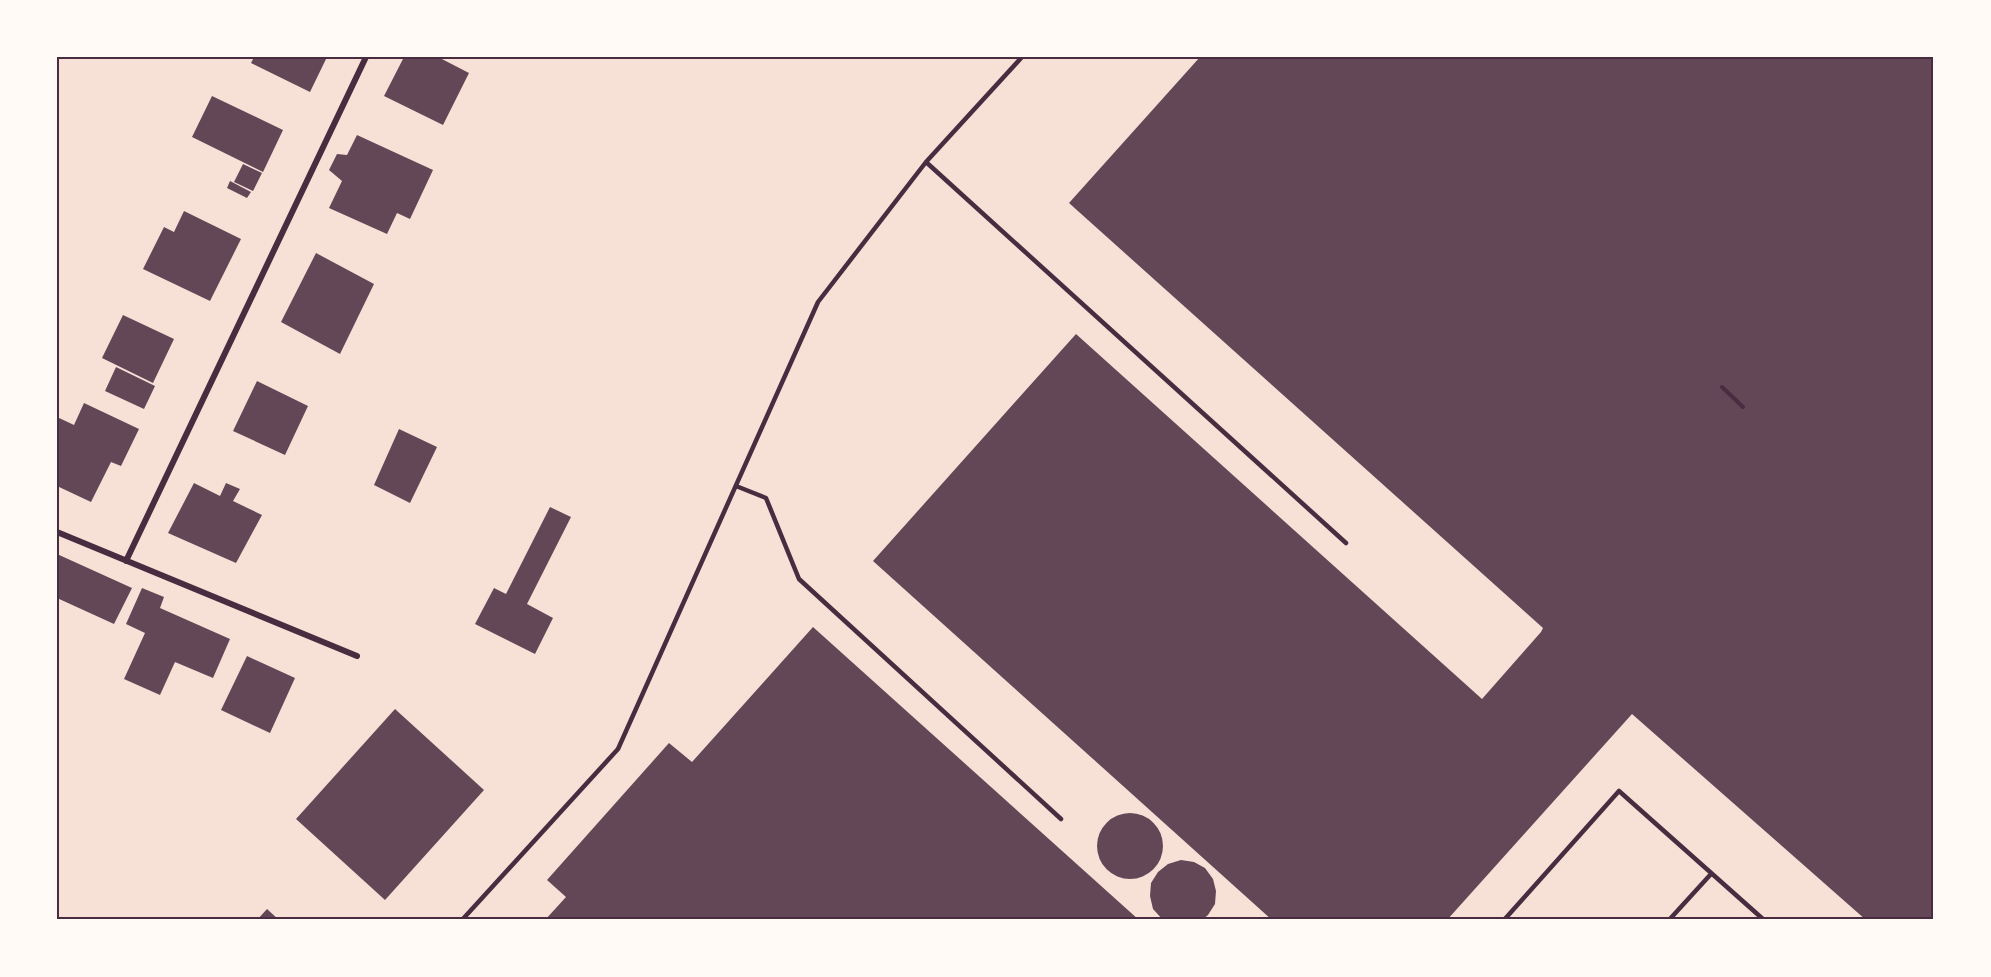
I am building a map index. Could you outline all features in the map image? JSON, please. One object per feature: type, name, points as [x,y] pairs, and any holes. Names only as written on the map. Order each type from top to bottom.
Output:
[{"type":"street","points":[[126,561],[366,57]]},
{"type":"street","points":[[57,532],[357,656]]},
{"type":"lane","points":[[462,920],[618,748],[818,302],[926,162],[1022,57]]},
{"type":"lane","points":[[926,162],[1346,543]]},
{"type":"lane","points":[[736,486],[766,498],[799,579],[1061,819]]},
{"type":"lane","points":[[1504,920],[1619,791],[1764,920]]},
{"type":"lane","points":[[1670,920],[1711,874]]},
{"type":"path","points":[[1722,387],[1743,407]]},
{"type":"building","points":[[254,57],[327,57],[310,92],[251,63]]},
{"type":"building","points":[[404,57],[438,57],[469,73],[443,125],[384,96]]},
{"type":"building","points":[[1200,57],[1934,57],[1934,920],[1866,920],[1632,714],[1447,920],[1272,920],[873,561],[1076,334],[1482,699],[1541,632],[1543,628],[1069,203]]},
{"type":"building","points":[[212,96],[283,130],[263,172],[192,137]]},
{"type":"building","points":[[357,135],[433,170],[410,219],[397,213],[387,234],[329,208],[342,181],[329,170],[337,154],[347,155]]},
{"type":"building","points":[[243,164],[262,173],[253,191],[234,182]]},
{"type":"building","points":[[230,181],[251,192],[247,198],[227,188]]},
{"type":"building","points":[[184,211],[241,239],[210,301],[143,269],[164,227],[174,232]]},
{"type":"building","points":[[316,253],[374,284],[340,354],[281,322]]},
{"type":"building","points":[[123,315],[174,339],[153,383],[102,358]]},
{"type":"building","points":[[116,367],[155,386],[144,409],[105,391]]},
{"type":"building","points":[[257,381],[308,406],[285,455],[233,431]]},
{"type":"building","points":[[84,403],[139,429],[121,466],[111,462],[91,502],[57,486],[57,417],[74,425]]},
{"type":"building","points":[[399,429],[437,447],[410,503],[374,485]]},
{"type":"building","points":[[194,483],[220,496],[226,483],[240,489],[233,501],[262,515],[236,563],[168,533]]},
{"type":"building","points":[[550,507],[571,517],[527,604],[553,618],[535,654],[475,624],[494,588],[506,594]]},
{"type":"building","points":[[57,554],[132,588],[114,624],[57,598]]},
{"type":"building","points":[[142,588],[164,597],[160,608],[230,639],[213,678],[175,662],[160,695],[124,679],[145,633],[126,624]]},
{"type":"building","points":[[813,627],[1139,920],[545,920],[566,897],[547,880],[669,743],[692,762]]},
{"type":"building","points":[[247,656],[295,678],[270,733],[221,710]]},
{"type":"building","points":[[395,709],[484,790],[385,900],[296,819]]},
{"type":"building","points":[[1130,813],[1143,816],[1153,823],[1160,833],[1163,846],[1160,859],[1153,869],[1143,876],[1130,879],[1117,876],[1107,869],[1100,859],[1097,846],[1100,833],[1107,823],[1117,816]]},
{"type":"building","points":[[1181,860],[1194,862],[1205,868],[1213,879],[1216,891],[1215,904],[1202,920],[1163,920],[1153,909],[1150,896],[1151,883],[1158,872],[1168,864]]},
{"type":"building","points":[[267,909],[279,920],[257,920]]}]
